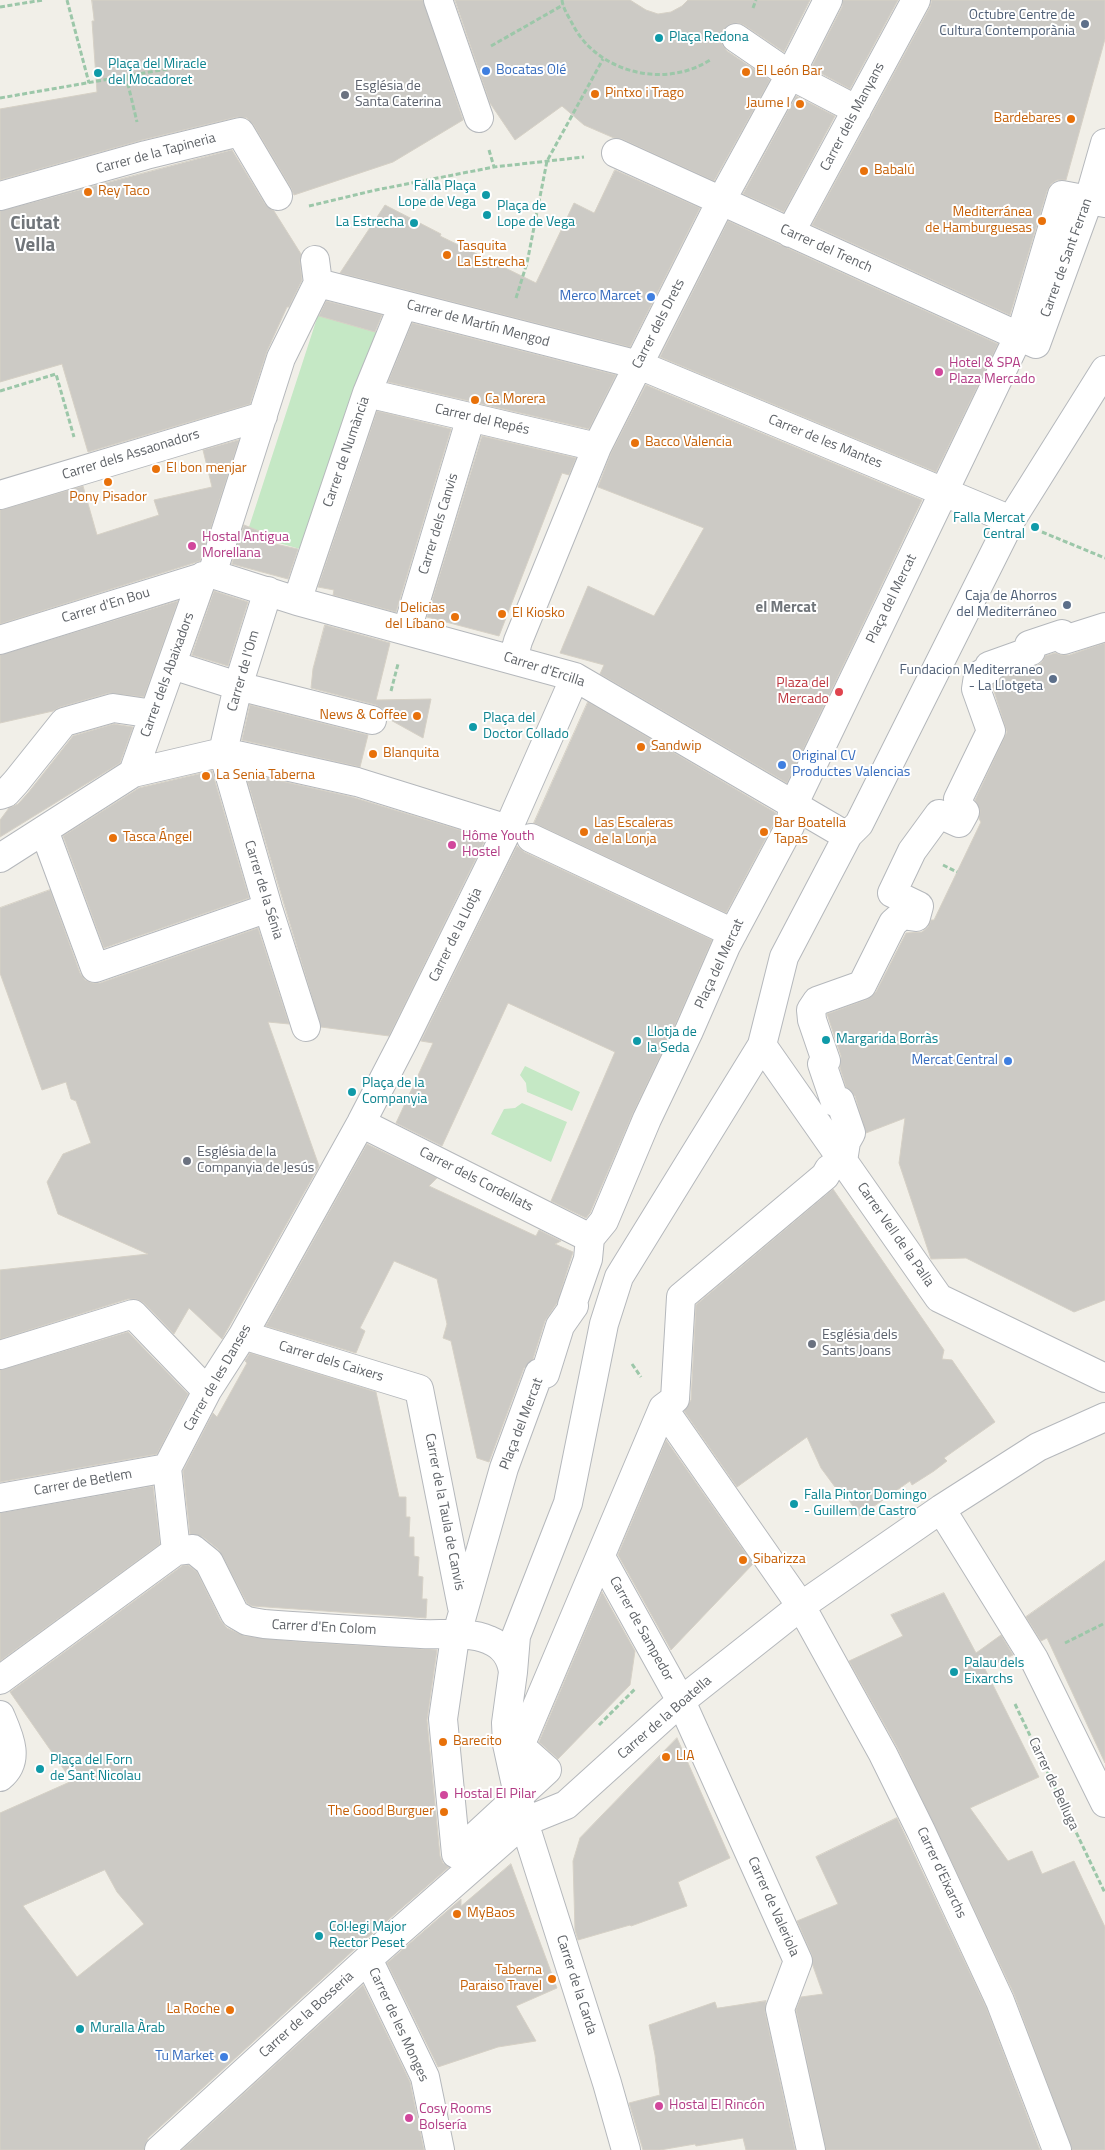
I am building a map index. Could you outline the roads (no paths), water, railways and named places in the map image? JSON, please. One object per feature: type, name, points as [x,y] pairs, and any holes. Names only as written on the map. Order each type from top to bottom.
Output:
[{"type":"street","points":[[438,0],[480,118]]},
{"type":"street","name":"Carrer dels Drets","points":[[513,659],[518,641],[597,447],[721,201],[790,75],[828,0]]},
{"type":"street","name":"Carrer dels Manyans","points":[[790,233],[916,0]]},
{"type":"street","points":[[736,38],[790,75],[857,110]]},
{"type":"street","name":"Carrer de la Tapineria","points":[[0,196],[146,155],[240,132],[278,196]]},
{"type":"street","name":"Carrer de Sant Ferran","points":[[1028,340],[1097,201],[1105,143]]},
{"type":"street","name":"Carrer del Trench","points":[[616,153],[1028,340]]},
{"type":"street","name":"Carrer de Martín Mengod","points":[[316,271],[403,305],[639,365]]},
{"type":"street","name":"Carrer dels Abaixadors","points":[[133,773],[172,665],[208,575],[281,358],[316,271]]},
{"type":"street","name":"Carrer de Numància","points":[[298,601],[367,393],[403,305]]},
{"type":"street","name":"Plaça del Mercat","points":[[843,1161],[829,1169],[824,1176],[681,1297],[675,1399],[663,1408],[520,1746],[547,1770],[456,1854],[443,1719],[463,1627],[504,1468],[539,1373],[545,1374],[560,1326],[574,1306],[572,1305],[588,1260],[590,1238],[604,1221],[647,1119],[733,933],[790,826],[794,806],[952,474],[1028,340]]},
{"type":"street","name":"Carrer de les Mantes","points":[[639,365],[1012,520]]},
{"type":"street","points":[[524,1822],[507,1744],[506,1723],[510,1662],[516,1636],[568,1503],[604,1324],[619,1277],[762,1045],[784,957],[848,835],[860,824],[1012,520],[1099,377]]},
{"type":"street","name":"Carrer del Repés","points":[[367,393],[597,447]]},
{"type":"street","name":"Carrer dels Assaonadors","points":[[0,495],[263,416]]},
{"type":"street","name":"Carrer dels Canvis","points":[[407,630],[471,418]]},
{"type":"street","name":"Carrer d'Ercilla","points":[[208,575],[575,677],[794,806],[848,835]]},
{"type":"street","name":"Carrer d'En Bou","points":[[0,640],[208,575]]},
{"type":"street","name":"Carrer de l'Om","points":[[223,752],[238,686],[268,591]]},
{"type":"street","points":[[843,1161],[846,1142],[851,1133],[840,1101],[835,1102],[822,1064],[826,1061],[812,1020],[811,1010],[818,1002],[862,985],[893,923],[902,915],[916,917],[919,906],[892,893],[912,851],[939,814],[958,823],[965,812],[962,811],[958,799],[991,731],[976,689],[978,676],[989,669],[989,666],[1031,651],[1029,645],[1062,634],[1064,640],[1105,627]]},
{"type":"street","points":[[172,665],[238,686],[372,720]]},
{"type":"street","points":[[520,834],[575,677]]},
{"type":"street","points":[[0,795],[6,793],[16,782],[64,722],[113,708],[154,714]]},
{"type":"street","points":[[0,858],[133,773],[223,752],[357,782],[520,834],[733,933]]},
{"type":"street","name":"Carrer de la Sénia","points":[[223,752],[268,908],[306,1027]]},
{"type":"street","points":[[44,830],[95,968],[268,908]]},
{"type":"street","name":"Carrer de la Llotja","points":[[361,1123],[404,1040],[520,834]]},
{"type":"street","name":"Carrer Vell de la Palla","points":[[762,1045],[939,1298],[1105,1378]]},
{"type":"street","name":"Carrer dels Cordellats","points":[[361,1123],[590,1238]]},
{"type":"street","name":"Carrer de les Danses","points":[[167,1468],[207,1391],[243,1335],[361,1123]]},
{"type":"street","points":[[0,1355],[133,1314],[207,1391]]},
{"type":"street","name":"Carrer dels Caixers","points":[[243,1335],[419,1389]]},
{"type":"street","name":"Carrer de la Taula de Canvis","points":[[419,1389],[463,1627]]},
{"type":"street","name":"Carrer d'Eixarchs","points":[[663,1408],[802,1606],[883,1754],[1000,2001],[1058,2150]]},
{"type":"street","name":"Carrer de la Boatella","points":[[524,1822],[566,1805],[681,1701],[802,1606],[908,1532],[1038,1447],[1105,1417]]},
{"type":"street","points":[[0,1680],[176,1551],[167,1468]]},
{"type":"street","name":"Carrer de Betlem","points":[[0,1498],[167,1468]]},
{"type":"street","points":[[941,1509],[1034,1659],[1105,1803]]},
{"type":"street","name":"Carrer d'En Colom","points":[[176,1551],[193,1549],[209,1562],[234,1614],[247,1621],[332,1629],[428,1634],[463,1627],[490,1641],[510,1662]]},
{"type":"street","name":"Carrer de Sampedor","points":[[601,1557],[681,1701]]},
{"type":"street","name":"Carrer de Valeriola","points":[[681,1701],[798,1961],[780,2009],[811,2150]]},
{"type":"street","points":[[0,1715],[10,1737],[13,1753],[8,1770],[0,1777]]},
{"type":"street","name":"Carrer de la Bosseria","points":[[159,2150],[368,1959],[524,1822]]},
{"type":"street","name":"Carrer de la Carda","points":[[524,1822],[607,2083],[626,2150]]},
{"type":"street","name":"Carrer de les Monges","points":[[368,1959],[425,2078],[440,2150]]},
{"type":"place","name":"Octubre Centre de Cultura Contemporània","points":[[1085,24]]},
{"type":"place","name":"Plaça Redona","points":[[659,38]]},
{"type":"place","name":"Bocatas Olé","points":[[486,71]]},
{"type":"place","name":"El León Bar","points":[[746,72]]},
{"type":"place","name":"Plaça del Miracle del Mocadoret","points":[[98,73]]},
{"type":"place","name":"Pintxo i Trago","points":[[595,94]]},
{"type":"place","name":"Església de Santa Caterina","points":[[345,95]]},
{"type":"place","name":"Jaume I","points":[[800,104]]},
{"type":"place","name":"Bardebares","points":[[1071,119]]},
{"type":"place","name":"Babalú","points":[[864,171]]},
{"type":"place","name":"Rey Taco","points":[[88,192]]},
{"type":"place","name":"Falla Plaça Lope de Vega","points":[[486,195]]},
{"type":"place","name":"Plaça de Lope de Vega","points":[[487,215]]},
{"type":"place","name":"Mediterránea de Hamburguesas","points":[[1042,221]]},
{"type":"place","name":"La Estrecha","points":[[414,223]]},
{"type":"place","name":"Tasquita La Estrecha","points":[[447,255]]},
{"type":"place","name":"Merco Marcet","points":[[651,297]]},
{"type":"place","name":"Hotel & SPA Plaza Mercado","points":[[939,372]]},
{"type":"place","name":"Ca Morera","points":[[475,400]]},
{"type":"place","name":"Bacco Valencia","points":[[635,443]]},
{"type":"place","name":"El bon menjar","points":[[156,469]]},
{"type":"place","name":"Pony Pisador","points":[[108,482]]},
{"type":"place","name":"Falla Mercat Central","points":[[1035,527]]},
{"type":"place","name":"Hostal Antigua Morellana","points":[[192,546]]},
{"type":"place","name":"Caja de Ahorros del Mediterráneo","points":[[1067,605]]},
{"type":"place","name":"El Kiosko","points":[[502,614]]},
{"type":"place","name":"Delicias del Líbano","points":[[455,617]]},
{"type":"place","name":"Fundacion Mediterraneo - La Llotgeta","points":[[1053,679]]},
{"type":"place","name":"Plaza del Mercado","points":[[839,692]]},
{"type":"place","name":"News & Coffee","points":[[417,716]]},
{"type":"place","name":"Plaça del Doctor Collado","points":[[473,727]]},
{"type":"place","name":"Sandwip","points":[[641,747]]},
{"type":"place","name":"Blanquita","points":[[373,754]]},
{"type":"place","name":"Original CV Productes Valencias","points":[[782,765]]},
{"type":"place","name":"La Senia Taberna","points":[[206,776]]},
{"type":"place","name":"Las Escaleras de la Lonja","points":[[584,832]]},
{"type":"place","name":"Bar Boatella Tapas","points":[[764,832]]},
{"type":"place","name":"Tasca Ángel","points":[[113,838]]},
{"type":"place","name":"Hôme Youth Hostel","points":[[452,845]]},
{"type":"place","name":"Margarida Borràs","points":[[826,1040]]},
{"type":"place","name":"Llotja de la Seda","points":[[637,1041]]},
{"type":"place","name":"Mercat Central","points":[[1008,1061]]},
{"type":"place","name":"Plaça de la Companyia","points":[[352,1092]]},
{"type":"place","name":"Església de la Companyia de Jesús","points":[[187,1161]]},
{"type":"place","name":"Església dels Sants Joans","points":[[812,1344]]},
{"type":"place","name":"Falla Pintor Domingo - Guillem de Castro","points":[[794,1504]]},
{"type":"place","name":"Sibarizza","points":[[743,1560]]},
{"type":"place","name":"Palau dels Eixarchs","points":[[954,1672]]},
{"type":"place","name":"Barecito","points":[[443,1742]]},
{"type":"place","name":"LIA","points":[[666,1757]]},
{"type":"place","name":"Plaça del Forn de Sant Nicolau","points":[[40,1769]]},
{"type":"place","name":"Hostal El Pilar","points":[[444,1795]]},
{"type":"place","name":"The Good Burguer","points":[[444,1812]]},
{"type":"place","name":"MyBaos","points":[[457,1914]]},
{"type":"place","name":"Col·legi Major Rector Peset","points":[[319,1936]]},
{"type":"place","name":"Taberna Paraiso Travel","points":[[552,1979]]},
{"type":"place","name":"La Roche","points":[[230,2010]]},
{"type":"place","name":"Muralla Àrab","points":[[80,2029]]},
{"type":"place","name":"Tu Market","points":[[224,2057]]},
{"type":"place","name":"Hostal El Rincón","points":[[659,2106]]},
{"type":"place","name":"Cosy Rooms Bolsería","points":[[409,2118]]},
{"type":"district","name":"Ciutat Vella","points":[[35,235]]},
{"type":"district","name":"el Mercat","points":[[786,608]]}]
